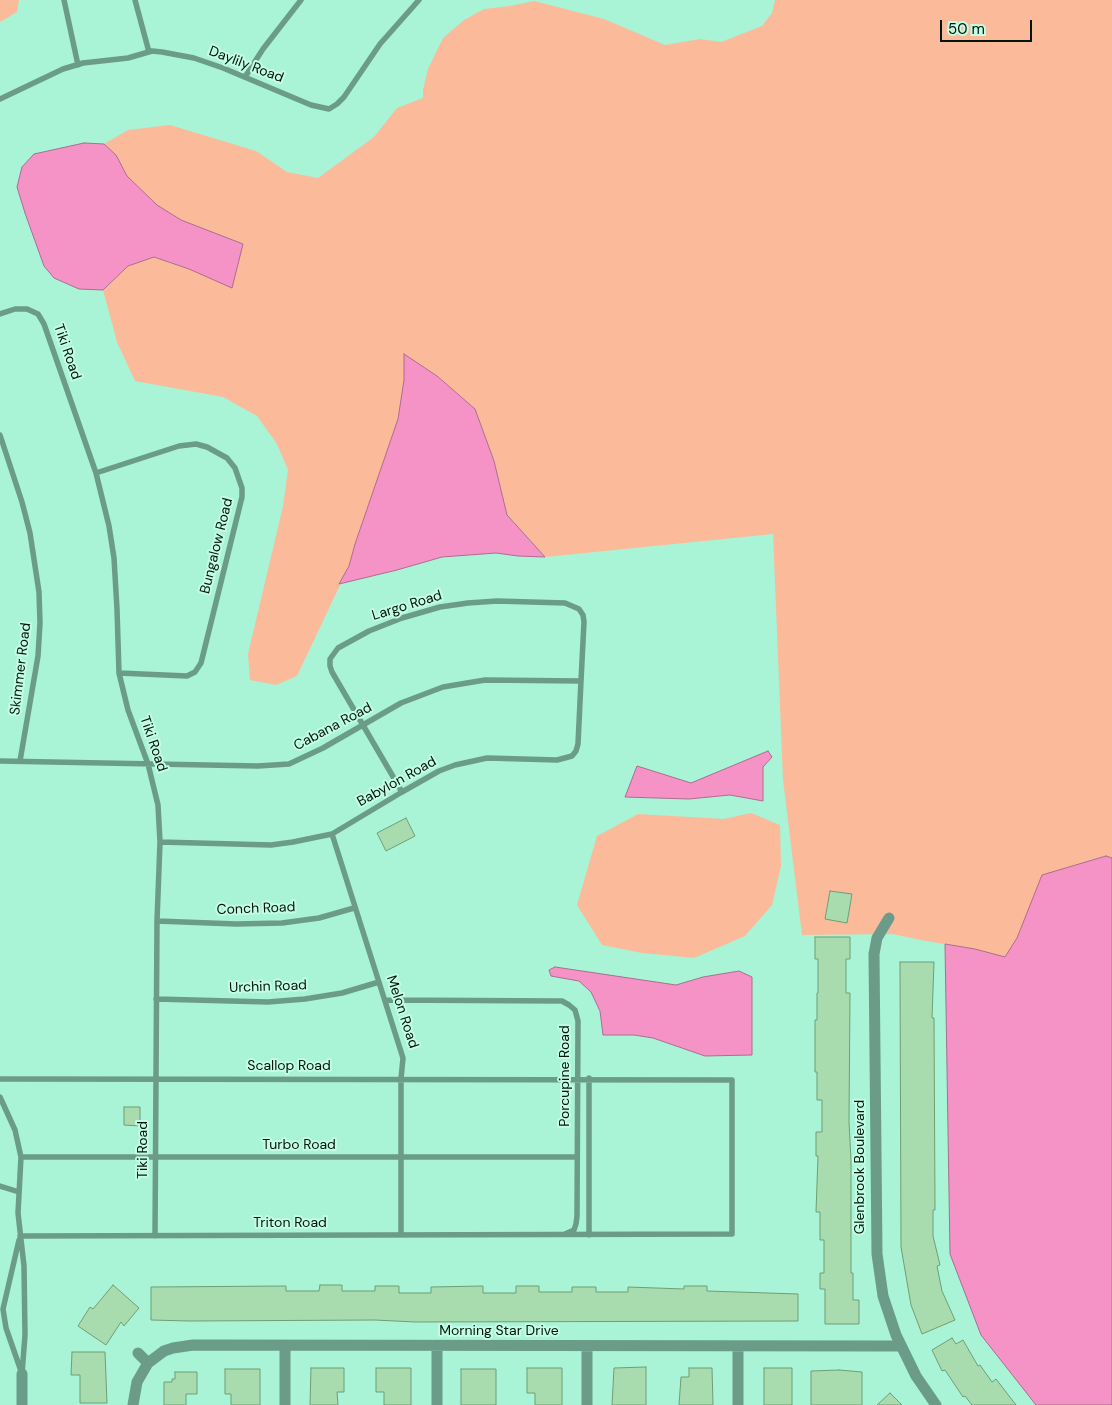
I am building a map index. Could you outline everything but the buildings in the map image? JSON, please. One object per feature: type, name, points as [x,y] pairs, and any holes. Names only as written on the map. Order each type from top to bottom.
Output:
[{"type":"street","name":"Glenbrook Boulevard","points":[[890,918],[878,938],[874,954],[876,1240],[878,1268],[883,1296],[900,1346],[916,1376],[936,1405]]},
{"type":"street","name":"Morning Star Drive","points":[[148,1363],[164,1352],[183,1346],[900,1346]]},
{"type":"street","points":[[285,1346],[285,1405]]},
{"type":"street","points":[[436,1346],[437,1405]]},
{"type":"street","points":[[738,1346],[738,1405]]},
{"type":"street","points":[[587,1347],[587,1405]]},
{"type":"street","points":[[133,1405],[137,1382],[148,1363],[138,1354]]},
{"type":"street","points":[[22,1374],[22,1405]]},
{"type":"lane","points":[[64,0],[78,65]]},
{"type":"lane","points":[[135,0],[150,52]]},
{"type":"lane","points":[[245,77],[263,49],[301,0]]},
{"type":"lane","name":"Daylily Road","points":[[0,99],[63,69],[150,52],[162,52],[194,58],[311,104],[329,108],[337,104],[344,97],[380,44],[419,0]]},
{"type":"lane","name":"Tiki Road","points":[[0,314],[15,309],[27,309],[38,314],[44,324],[96,473],[109,526],[114,558],[119,673],[128,710],[148,764],[158,805],[160,842],[156,999],[155,1236]]},
{"type":"lane","name":"Skimmer Road","points":[[0,435],[30,533],[39,592],[38,656],[20,761]]},
{"type":"lane","name":"Bungalow Road","points":[[96,473],[180,446],[196,444],[207,446],[227,458],[235,468],[242,488],[242,497],[201,663],[195,672],[187,676],[119,673]]},
{"type":"lane","name":"Largo Road","points":[[402,792],[332,672],[330,659],[333,652],[338,648],[369,631],[402,618],[440,607],[497,601],[565,603],[579,609],[583,615],[582,681]]},
{"type":"lane","name":"Cabana Road","points":[[0,760],[258,766],[289,764],[307,756],[402,703],[443,687],[485,680],[582,681]]},
{"type":"lane","name":"Babylon Road","points":[[160,842],[271,845],[332,834],[439,771],[471,761],[509,758],[557,760],[572,756],[576,752],[578,744],[582,681]]},
{"type":"lane","name":"Melon Road","points":[[332,834],[403,1058],[402,1235]]},
{"type":"lane","name":"Conch Road","points":[[157,921],[236,924],[282,923],[319,918],[354,908]]},
{"type":"lane","name":"Urchin Road","points":[[156,999],[277,1001],[305,999],[379,982]]},
{"type":"lane","name":"Porcupine Road","points":[[385,1000],[562,1001],[575,1010],[578,1021],[576,1224],[574,1230],[560,1235]]},
{"type":"lane","points":[[589,1078],[589,1235]]},
{"type":"lane","name":"Scallop Road","points":[[0,1079],[589,1078],[732,1080],[732,1234],[589,1235]]},
{"type":"lane","points":[[0,1097],[15,1130],[21,1157],[18,1213],[25,1285],[25,1335],[22,1374]]},
{"type":"lane","name":"Turbo Road","points":[[21,1157],[577,1157]]},
{"type":"lane","points":[[0,1186],[19,1192]]},
{"type":"lane","name":"Triton Road","points":[[20,1236],[589,1235]]},
{"type":"lane","points":[[20,1236],[3,1309],[8,1335],[22,1374]]},
{"type":"shaded area","points":[[0,0],[19,0],[17,12],[0,22]]},
{"type":"shaded area","points":[[775,0],[1112,0],[1112,858],[1105,856],[1042,876],[1017,938],[1005,958],[975,949],[892,934],[802,935],[783,780],[773,534],[545,557],[507,515],[494,461],[475,409],[437,376],[404,355],[404,380],[398,419],[349,566],[297,676],[276,685],[250,680],[248,654],[283,506],[288,470],[277,444],[257,416],[223,397],[135,381],[117,342],[103,290],[128,266],[154,257],[189,269],[243,244],[181,220],[157,205],[127,176],[116,155],[104,144],[128,130],[170,125],[256,151],[287,172],[318,178],[374,137],[397,108],[423,98],[428,69],[443,38],[464,20],[484,9],[534,1],[604,19],[665,45],[700,39],[721,42],[762,26],[772,13]]},
{"type":"shaded area","points":[[84,143],[104,144],[116,155],[127,176],[157,205],[181,220],[243,244],[232,288],[189,269],[154,257],[128,266],[103,290],[79,289],[54,278],[44,266],[17,187],[22,167],[34,154]]},
{"type":"shaded area","points":[[404,354],[437,376],[475,409],[494,461],[507,515],[545,557],[496,553],[442,557],[339,584],[349,566],[398,419],[404,380]]},
{"type":"shaded area","points":[[768,751],[772,757],[763,767],[763,801],[730,795],[689,799],[625,797],[637,766],[691,783]]},
{"type":"shaded area","points":[[751,813],[780,825],[781,866],[772,905],[745,936],[694,958],[642,953],[602,945],[577,905],[597,836],[638,814],[724,819]]},
{"type":"shaded area","points":[[1106,856],[1112,858],[1112,1405],[1036,1405],[981,1335],[950,1254],[945,944],[1005,957],[1017,938],[1042,875]]},
{"type":"shaded area","points":[[555,967],[676,985],[703,977],[739,971],[752,977],[752,1055],[705,1056],[653,1038],[634,1035],[603,1035],[600,1011],[591,992],[579,981],[551,976],[549,970]]}]
